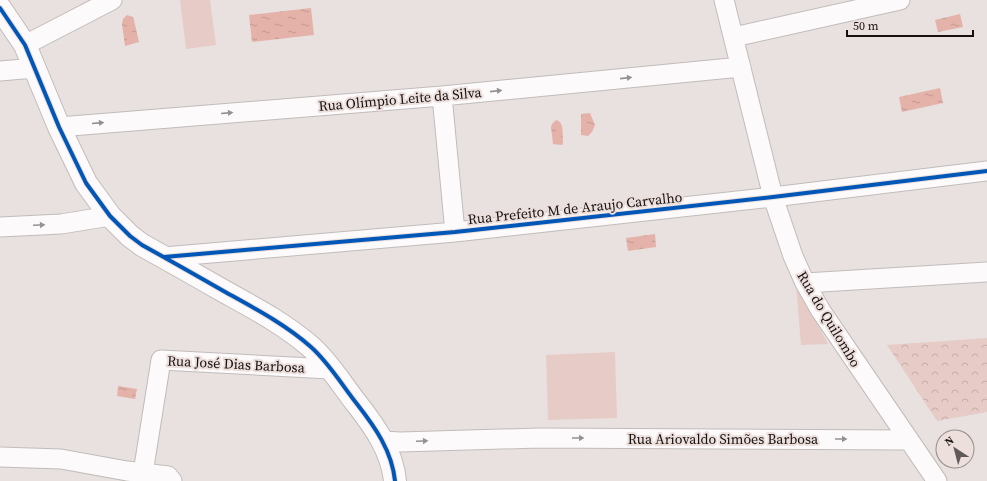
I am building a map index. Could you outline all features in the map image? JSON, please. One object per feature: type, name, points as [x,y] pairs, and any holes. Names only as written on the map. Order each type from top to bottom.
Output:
[{"type":"main road","points":[[0,8],[25,45],[59,127],[86,182],[110,216],[130,236],[142,245],[280,324],[311,348],[330,369],[366,415],[383,441],[392,461],[396,481]]},
{"type":"street","points":[[25,45],[112,0]]},
{"type":"street","name":"Rua do Quilombo","points":[[724,0],[773,196],[792,256],[820,311],[937,481]]},
{"type":"street","points":[[734,37],[900,0]]},
{"type":"street","name":"Rua Olímpio Leite da Silva","points":[[59,127],[442,96],[741,66]]},
{"type":"street","points":[[0,71],[35,68]]},
{"type":"street","points":[[442,96],[455,232]]},
{"type":"street","name":"Rua Prefeito M de Araujo Carvalho","points":[[164,257],[455,232],[987,170]]},
{"type":"street","points":[[0,227],[61,224],[110,216]]},
{"type":"street","points":[[805,284],[987,272]]},
{"type":"street","name":"Rua José Dias Barbosa","points":[[143,473],[161,360],[330,369]]},
{"type":"street","name":"Rua Ariovaldo Simões Barbosa","points":[[383,441],[400,442],[539,438],[908,440]]},
{"type":"street","points":[[0,457],[61,459],[168,476],[172,481]]},
{"type":"green space","points":[[180,0],[210,0],[216,45],[186,49]]},
{"type":"green space","points":[[796,284],[828,344],[801,345]]},
{"type":"green space","points":[[987,338],[987,412],[937,421],[887,345]]},
{"type":"green space","points":[[615,352],[617,418],[548,420],[546,355]]},
{"type":"water","points":[[311,8],[314,35],[252,42],[249,15]]},
{"type":"water","points":[[960,14],[963,27],[938,32],[935,20]]},
{"type":"water","points":[[127,15],[133,17],[139,42],[125,46],[122,24],[123,19]]},
{"type":"water","points":[[940,88],[943,103],[902,112],[899,97]]},
{"type":"water","points":[[590,113],[595,125],[592,132],[588,136],[581,135],[581,114]]},
{"type":"water","points":[[556,120],[561,123],[562,126],[562,145],[553,144],[551,127]]},
{"type":"water","points":[[655,234],[656,247],[628,251],[626,238]]},
{"type":"water","points":[[118,386],[137,389],[135,399],[117,396]]},
{"type":"cycle path","points":[[0,8],[25,45],[59,127],[86,183],[110,216],[130,236],[142,245],[249,305],[291,332],[318,353],[364,413],[382,440],[390,460],[395,481]]},
{"type":"cycle path","points":[[164,257],[455,232],[773,197],[987,171]]}]
